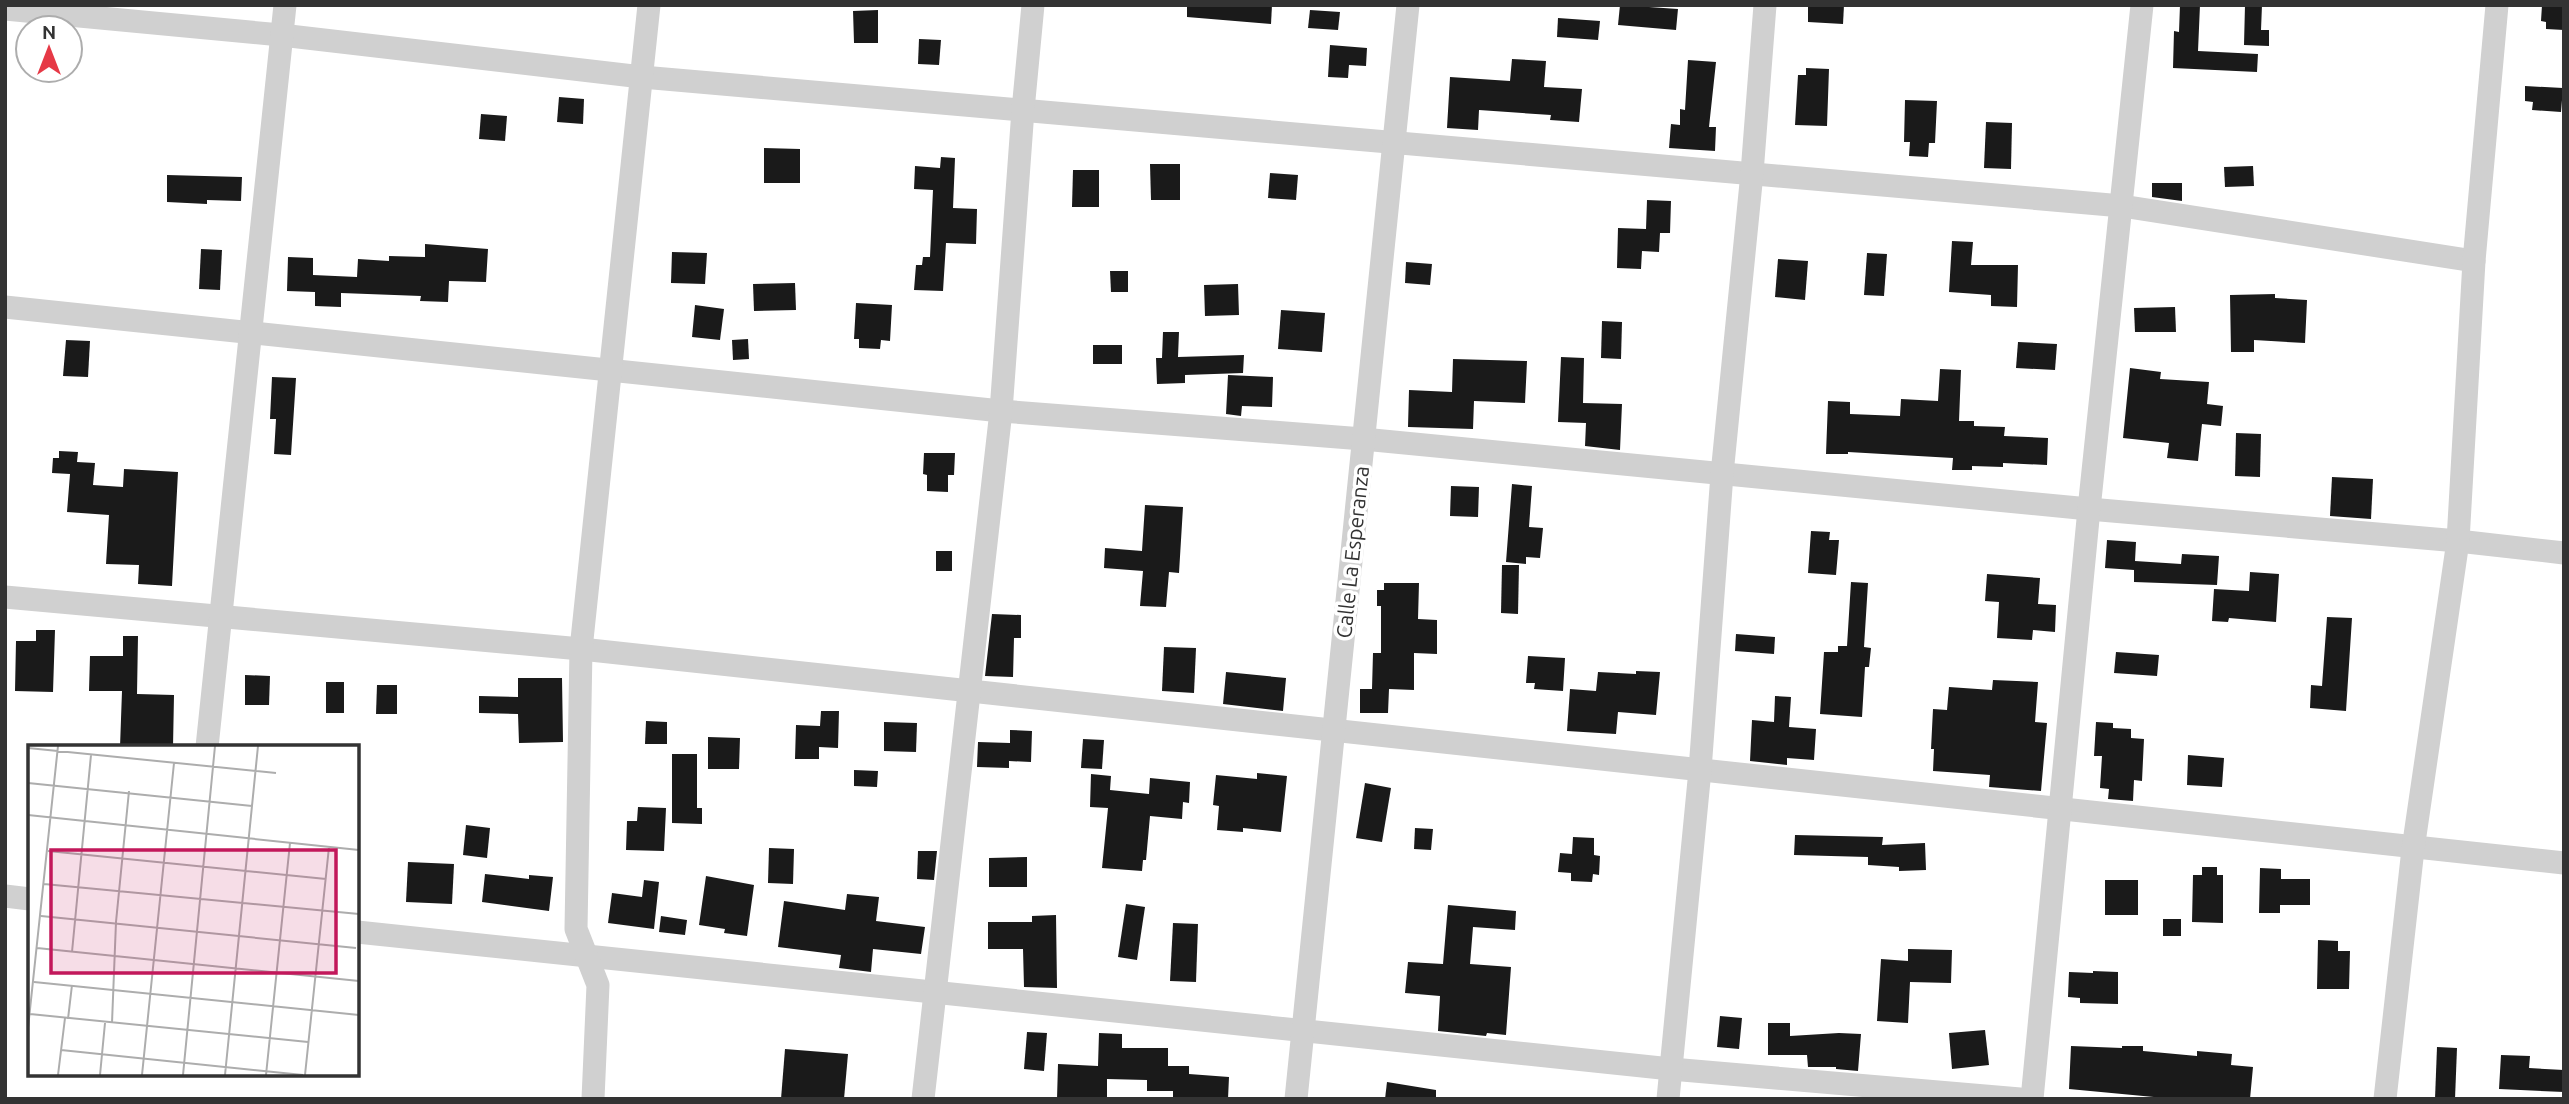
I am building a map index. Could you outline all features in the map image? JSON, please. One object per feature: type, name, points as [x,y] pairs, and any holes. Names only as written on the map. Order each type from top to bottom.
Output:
[{"type":"street","points":[[207,745],[285,5]]},
{"type":"street","points":[[593,1099],[598,985],[576,929],[581,649],[649,5]]},
{"type":"street","points":[[923,1099],[1001,411],[1033,5]]},
{"type":"street","name":"Calle La Esperanza","points":[[1296,1099],[1408,5]]},
{"type":"street","points":[[1668,1099],[1700,770],[1723,474],[1765,5]]},
{"type":"street","points":[[2032,1099],[2089,509],[2142,5]]},
{"type":"street","points":[[2385,1099],[2413,849],[2458,541],[2474,261],[2497,5]]},
{"type":"street","points":[[5,9],[281,35],[642,77],[2122,206],[2474,261]]},
{"type":"street","points":[[5,307],[1001,411],[1363,439],[2564,553]]},
{"type":"street","points":[[5,597],[581,649],[1334,729],[2413,849],[2564,863]]},
{"type":"street","points":[[5,896],[28,899]]},
{"type":"street","points":[[359,932],[1671,1069],[2020,1099]]},
{"type":"building","points":[[1187,5],[1272,5],[1271,24],[1187,17]]},
{"type":"building","points":[[1620,5],[1678,9],[1676,30],[1618,25]]},
{"type":"building","points":[[1808,5],[1844,5],[1843,24],[1808,22]]},
{"type":"building","points":[[2180,5],[2200,5],[2198,51],[2258,54],[2257,72],[2173,68],[2174,31],[2179,32]]},
{"type":"building","points":[[2245,5],[2262,5],[2261,30],[2269,30],[2269,46],[2244,45]]},
{"type":"building","points":[[2542,5],[2564,5],[2564,30],[2546,29],[2546,22],[2541,21]]},
{"type":"building","points":[[878,10],[878,43],[854,43],[853,11]]},
{"type":"building","points":[[1310,10],[1340,12],[1338,30],[1308,28]]},
{"type":"building","points":[[1558,18],[1600,21],[1598,40],[1557,37]]},
{"type":"building","points":[[919,39],[941,40],[939,65],[918,64]]},
{"type":"building","points":[[1330,45],[1367,48],[1366,66],[1349,65],[1348,78],[1328,77]]},
{"type":"building","points":[[1512,59],[1546,61],[1544,87],[1582,89],[1579,122],[1550,120],[1551,115],[1479,110],[1478,130],[1447,128],[1450,77],[1510,81]]},
{"type":"building","points":[[1688,60],[1716,62],[1709,127],[1716,127],[1715,151],[1669,148],[1671,124],[1680,125],[1680,109],[1685,110]]},
{"type":"building","points":[[1806,68],[1829,69],[1827,126],[1795,125],[1798,75],[1806,75]]},
{"type":"building","points":[[2525,86],[2563,88],[2561,112],[2532,110],[2533,102],[2525,101]]},
{"type":"building","points":[[559,97],[584,99],[583,124],[557,122]]},
{"type":"building","points":[[1905,100],[1937,101],[1935,143],[1929,143],[1928,157],[1909,156],[1910,142],[1904,142]]},
{"type":"building","points":[[481,114],[507,116],[505,141],[479,139]]},
{"type":"building","points":[[1986,122],[2012,123],[2011,169],[1984,168]]},
{"type":"building","points":[[764,148],[800,149],[800,183],[764,183]]},
{"type":"building","points":[[941,157],[955,158],[953,208],[977,209],[976,244],[946,243],[943,291],[914,290],[916,265],[922,265],[923,257],[930,257],[933,190],[914,189],[915,166],[940,168]]},
{"type":"building","points":[[1150,164],[1180,164],[1180,200],[1151,200]]},
{"type":"building","points":[[2253,166],[2254,186],[2225,187],[2224,167]]},
{"type":"building","points":[[1073,170],[1099,170],[1099,207],[1072,207]]},
{"type":"building","points":[[1270,173],[1298,175],[1296,200],[1268,198]]},
{"type":"building","points":[[167,175],[242,177],[241,201],[207,200],[207,204],[167,202]]},
{"type":"building","points":[[2152,183],[2182,183],[2182,201],[2152,197]]},
{"type":"building","points":[[1647,200],[1671,201],[1670,233],[1660,233],[1659,252],[1642,251],[1641,269],[1617,268],[1618,228],[1646,229]]},
{"type":"building","points":[[1952,241],[1973,242],[1971,265],[2018,265],[2017,307],[1991,306],[1991,295],[1949,292]]},
{"type":"building","points":[[425,244],[488,249],[486,282],[449,281],[448,302],[420,301],[421,296],[341,293],[341,307],[315,306],[315,292],[287,291],[288,257],[313,258],[313,275],[357,277],[358,259],[389,261],[389,256],[425,257]]},
{"type":"building","points":[[201,249],[222,250],[220,290],[199,289]]},
{"type":"building","points":[[672,252],[707,253],[705,284],[671,283]]},
{"type":"building","points":[[1867,253],[1887,254],[1884,296],[1864,295]]},
{"type":"building","points":[[1778,259],[1808,261],[1805,300],[1775,297]]},
{"type":"building","points":[[1406,262],[1432,264],[1430,285],[1405,283]]},
{"type":"building","points":[[1110,271],[1128,271],[1128,292],[1111,292]]},
{"type":"building","points":[[795,283],[796,310],[754,311],[753,284]]},
{"type":"building","points":[[1238,284],[1239,315],[1205,316],[1204,285]]},
{"type":"building","points":[[2275,294],[2275,298],[2307,300],[2305,343],[2254,340],[2254,352],[2231,352],[2230,295]]},
{"type":"building","points":[[856,303],[892,305],[890,341],[881,340],[880,349],[859,348],[859,339],[854,339]]},
{"type":"building","points":[[695,305],[724,309],[720,340],[692,337]]},
{"type":"building","points":[[2175,307],[2176,332],[2135,332],[2134,308]]},
{"type":"building","points":[[1281,310],[1325,313],[1322,352],[1278,349]]},
{"type":"building","points":[[1602,321],[1622,322],[1621,359],[1601,358]]},
{"type":"building","points":[[1163,332],[1179,332],[1178,357],[1244,355],[1243,373],[1185,375],[1185,383],[1157,384],[1156,358],[1162,358]]},
{"type":"building","points":[[748,339],[749,359],[733,360],[732,340]]},
{"type":"building","points":[[66,340],[90,341],[88,377],[63,376]]},
{"type":"building","points":[[2018,342],[2057,344],[2055,370],[2016,368]]},
{"type":"building","points":[[1093,345],[1122,345],[1122,364],[1093,364]]},
{"type":"building","points":[[1561,357],[1584,358],[1583,403],[1622,404],[1620,450],[1585,446],[1586,423],[1558,422]]},
{"type":"building","points":[[1453,359],[1527,361],[1525,403],[1474,401],[1473,429],[1408,427],[1409,390],[1452,392]]},
{"type":"building","points":[[2130,368],[2161,372],[2160,379],[2209,382],[2207,404],[2223,406],[2221,426],[2202,424],[2198,461],[2167,458],[2169,443],[2123,438]]},
{"type":"building","points":[[1940,369],[1961,370],[1959,421],[1974,421],[1974,426],[2005,427],[2004,436],[2048,438],[2047,465],[2003,463],[2003,467],[1972,466],[1972,470],[1952,470],[1953,458],[1848,452],[1826,454],[1828,401],[1850,402],[1850,414],[1900,416],[1901,399],[1938,401]]},
{"type":"building","points":[[1228,375],[1273,377],[1272,407],[1242,406],[1241,416],[1226,414]]},
{"type":"building","points":[[272,377],[296,378],[291,455],[274,454],[276,419],[270,419]]},
{"type":"building","points":[[2236,433],[2261,434],[2260,477],[2235,476]]},
{"type":"building","points":[[59,451],[78,452],[77,462],[95,463],[93,485],[123,487],[124,469],[178,472],[172,586],[138,584],[139,565],[106,564],[109,515],[67,512],[70,474],[52,473],[53,458],[59,458]]},
{"type":"building","points":[[924,453],[955,453],[954,475],[948,475],[948,492],[927,491],[927,475],[923,474]]},
{"type":"building","points":[[2332,477],[2373,479],[2371,519],[2330,516]]},
{"type":"building","points":[[1512,484],[1532,486],[1529,527],[1543,528],[1540,558],[1526,557],[1526,564],[1506,562]]},
{"type":"building","points":[[1451,486],[1479,487],[1478,517],[1450,516]]},
{"type":"building","points":[[1145,505],[1183,507],[1179,573],[1169,572],[1166,607],[1140,606],[1143,571],[1104,568],[1105,548],[1142,551]]},
{"type":"building","points":[[1811,531],[1830,532],[1829,540],[1839,540],[1836,575],[1808,573]]},
{"type":"building","points":[[2107,540],[2136,542],[2135,561],[2181,564],[2182,554],[2219,556],[2217,585],[2134,582],[2134,570],[2105,568]]},
{"type":"building","points":[[936,551],[952,551],[952,571],[936,571]]},
{"type":"building","points":[[1502,565],[1519,565],[1518,614],[1501,613]]},
{"type":"building","points":[[2250,572],[2279,574],[2276,622],[2229,618],[2228,622],[2212,621],[2214,589],[2249,591]]},
{"type":"building","points":[[1987,574],[2040,578],[2038,604],[2056,605],[2055,632],[2033,630],[2032,640],[1997,638],[1999,602],[1985,601]]},
{"type":"building","points":[[1851,582],[1868,583],[1864,647],[1871,648],[1869,667],[1865,667],[1862,717],[1820,714],[1824,652],[1838,652],[1838,646],[1847,646]]},
{"type":"building","points":[[1384,583],[1419,583],[1418,619],[1437,620],[1437,654],[1414,653],[1414,690],[1389,689],[1388,713],[1360,713],[1360,689],[1372,689],[1373,653],[1381,653],[1381,606],[1377,606],[1377,590],[1384,590]]},
{"type":"building","points":[[992,614],[1021,615],[1021,638],[1014,638],[1013,677],[985,676]]},
{"type":"building","points":[[2327,617],[2352,618],[2346,711],[2310,708],[2311,685],[2322,686]]},
{"type":"building","points":[[36,630],[55,630],[53,692],[15,691],[16,641],[36,641]]},
{"type":"building","points":[[1736,634],[1775,637],[1774,654],[1735,651]]},
{"type":"building","points":[[123,636],[138,636],[137,694],[174,695],[173,745],[120,745],[122,691],[89,691],[90,656],[123,656]]},
{"type":"building","points":[[1164,647],[1196,648],[1194,693],[1162,691]]},
{"type":"building","points":[[2116,652],[2159,655],[2157,676],[2114,673]]},
{"type":"building","points":[[1528,656],[1565,658],[1563,691],[1534,689],[1535,683],[1526,683]]},
{"type":"building","points":[[1636,671],[1660,672],[1656,715],[1618,712],[1616,734],[1567,731],[1570,689],[1596,691],[1598,672],[1636,674]]},
{"type":"building","points":[[1226,672],[1286,678],[1283,711],[1223,704]]},
{"type":"building","points":[[245,675],[270,676],[269,705],[245,705]]},
{"type":"building","points":[[518,678],[562,678],[563,742],[519,743],[518,714],[479,713],[479,696],[518,697]]},
{"type":"building","points":[[1993,680],[2038,682],[2035,722],[2047,723],[2041,791],[1989,787],[1990,775],[1933,771],[1933,709],[1947,710],[1949,687],[1992,690]]},
{"type":"building","points":[[326,682],[344,682],[344,713],[326,713]]},
{"type":"building","points":[[377,685],[397,685],[397,714],[376,714]]},
{"type":"building","points":[[1775,696],[1791,697],[1789,727],[1816,729],[1814,760],[1787,758],[1787,765],[1750,761],[1752,720],[1774,722]]},
{"type":"building","points":[[821,711],[839,711],[838,748],[819,747],[819,759],[795,759],[796,725],[820,726]]},
{"type":"building","points":[[646,721],[667,722],[667,744],[645,744]]},
{"type":"building","points":[[884,722],[917,723],[916,752],[884,751]]},
{"type":"building","points":[[2096,722],[2113,723],[2113,728],[2131,729],[2131,738],[2144,739],[2142,781],[2134,780],[2133,801],[2108,799],[2109,789],[2100,788],[2102,756],[2094,756]]},
{"type":"building","points":[[1010,730],[1032,731],[1031,762],[1009,761],[1009,768],[977,767],[978,742],[1010,743]]},
{"type":"building","points":[[708,737],[740,738],[739,769],[708,769]]},
{"type":"building","points":[[1083,739],[1104,740],[1102,769],[1081,768]]},
{"type":"building","points":[[672,754],[697,754],[697,808],[702,808],[702,824],[672,823]]},
{"type":"building","points":[[2188,755],[2224,758],[2222,787],[2187,785]]},
{"type":"building","points":[[854,770],[878,771],[877,787],[854,786]]},
{"type":"building","points":[[1257,773],[1287,776],[1281,832],[1243,828],[1243,832],[1217,830],[1219,806],[1213,805],[1216,775],[1257,779]]},
{"type":"building","points":[[1091,774],[1111,776],[1110,790],[1149,794],[1150,778],[1190,782],[1189,803],[1183,802],[1182,819],[1150,816],[1146,860],[1143,860],[1142,871],[1102,868],[1108,808],[1090,807]]},
{"type":"building","points":[[1365,783],[1391,788],[1382,842],[1356,838]]},
{"type":"building","points":[[638,807],[666,808],[664,851],[626,850],[627,821],[637,821]]},
{"type":"building","points":[[466,825],[490,828],[487,858],[463,855]]},
{"type":"building","points":[[1415,828],[1433,829],[1431,850],[1414,849]]},
{"type":"building","points":[[1795,835],[1883,837],[1882,845],[1925,843],[1926,870],[1899,871],[1899,867],[1868,865],[1868,857],[1794,855]]},
{"type":"building","points":[[1573,837],[1594,838],[1594,855],[1600,856],[1599,875],[1593,874],[1592,882],[1571,881],[1571,873],[1558,872],[1560,853],[1572,854]]},
{"type":"building","points":[[769,848],[794,849],[793,884],[768,883]]},
{"type":"building","points":[[918,851],[937,851],[934,880],[917,879]]},
{"type":"building","points":[[1027,857],[1027,887],[989,887],[989,858]]},
{"type":"building","points":[[408,862],[454,864],[452,904],[406,902]]},
{"type":"building","points":[[2202,867],[2217,867],[2217,875],[2223,875],[2223,923],[2192,922],[2193,875],[2202,875]]},
{"type":"building","points":[[2260,868],[2281,869],[2281,879],[2310,879],[2310,905],[2280,905],[2280,913],[2259,913]]},
{"type":"building","points":[[485,874],[529,879],[529,875],[553,877],[549,911],[482,902]]},
{"type":"building","points":[[706,876],[754,885],[747,936],[724,933],[725,929],[699,925]]},
{"type":"building","points":[[644,880],[659,882],[654,929],[608,923],[612,893],[642,897]]},
{"type":"building","points":[[2105,880],[2138,880],[2138,915],[2105,915]]},
{"type":"building","points":[[847,894],[879,897],[876,921],[925,927],[921,954],[873,949],[871,972],[839,968],[841,955],[778,947],[784,901],[845,910]]},
{"type":"building","points":[[1126,904],[1145,907],[1137,960],[1118,957]]},
{"type":"building","points":[[1448,905],[1516,911],[1515,930],[1473,927],[1470,964],[1511,967],[1506,1035],[1487,1033],[1486,1036],[1438,1031],[1440,996],[1405,993],[1408,962],[1443,964]]},
{"type":"building","points":[[1056,915],[1057,988],[1024,987],[1023,949],[988,949],[988,922],[1032,922],[1032,916]]},
{"type":"building","points":[[661,916],[687,920],[685,935],[659,932]]},
{"type":"building","points":[[2163,919],[2181,919],[2181,936],[2163,936]]},
{"type":"building","points":[[1173,923],[1198,924],[1196,982],[1170,981]]},
{"type":"building","points":[[2318,940],[2338,941],[2338,951],[2350,951],[2349,989],[2317,989]]},
{"type":"building","points":[[1908,949],[1952,950],[1951,983],[1910,982],[1908,1023],[1877,1021],[1881,959],[1908,961]]},
{"type":"building","points":[[2069,972],[2118,972],[2118,1004],[2080,1003],[2080,998],[2068,997]]},
{"type":"building","points":[[1720,1016],[1742,1018],[1739,1049],[1717,1047]]},
{"type":"building","points":[[1768,1023],[1790,1023],[1790,1036],[1861,1034],[1858,1071],[1836,1067],[1808,1067],[1807,1055],[1768,1055]]},
{"type":"building","points":[[1985,1030],[1989,1065],[1952,1069],[1949,1033]]},
{"type":"building","points":[[1027,1032],[1047,1033],[1044,1071],[1024,1069]]},
{"type":"building","points":[[1099,1033],[1122,1034],[1122,1048],[1168,1048],[1168,1066],[1189,1066],[1189,1074],[1229,1077],[1228,1099],[1173,1098],[1173,1091],[1147,1091],[1147,1080],[1107,1079],[1107,1099],[1057,1099],[1058,1064],[1098,1066]]},
{"type":"building","points":[[2071,1046],[2143,1046],[2143,1051],[2197,1056],[2197,1051],[2232,1054],[2231,1065],[2253,1067],[2250,1099],[2175,1099],[2069,1089]]},
{"type":"building","points":[[2437,1047],[2457,1048],[2455,1099],[2435,1099]]},
{"type":"building","points":[[785,1049],[848,1054],[844,1099],[781,1099]]},
{"type":"building","points":[[2501,1055],[2530,1056],[2529,1068],[2564,1070],[2564,1092],[2499,1089]]},
{"type":"building","points":[[1387,1082],[1436,1090],[1436,1099],[1385,1099]]}]
